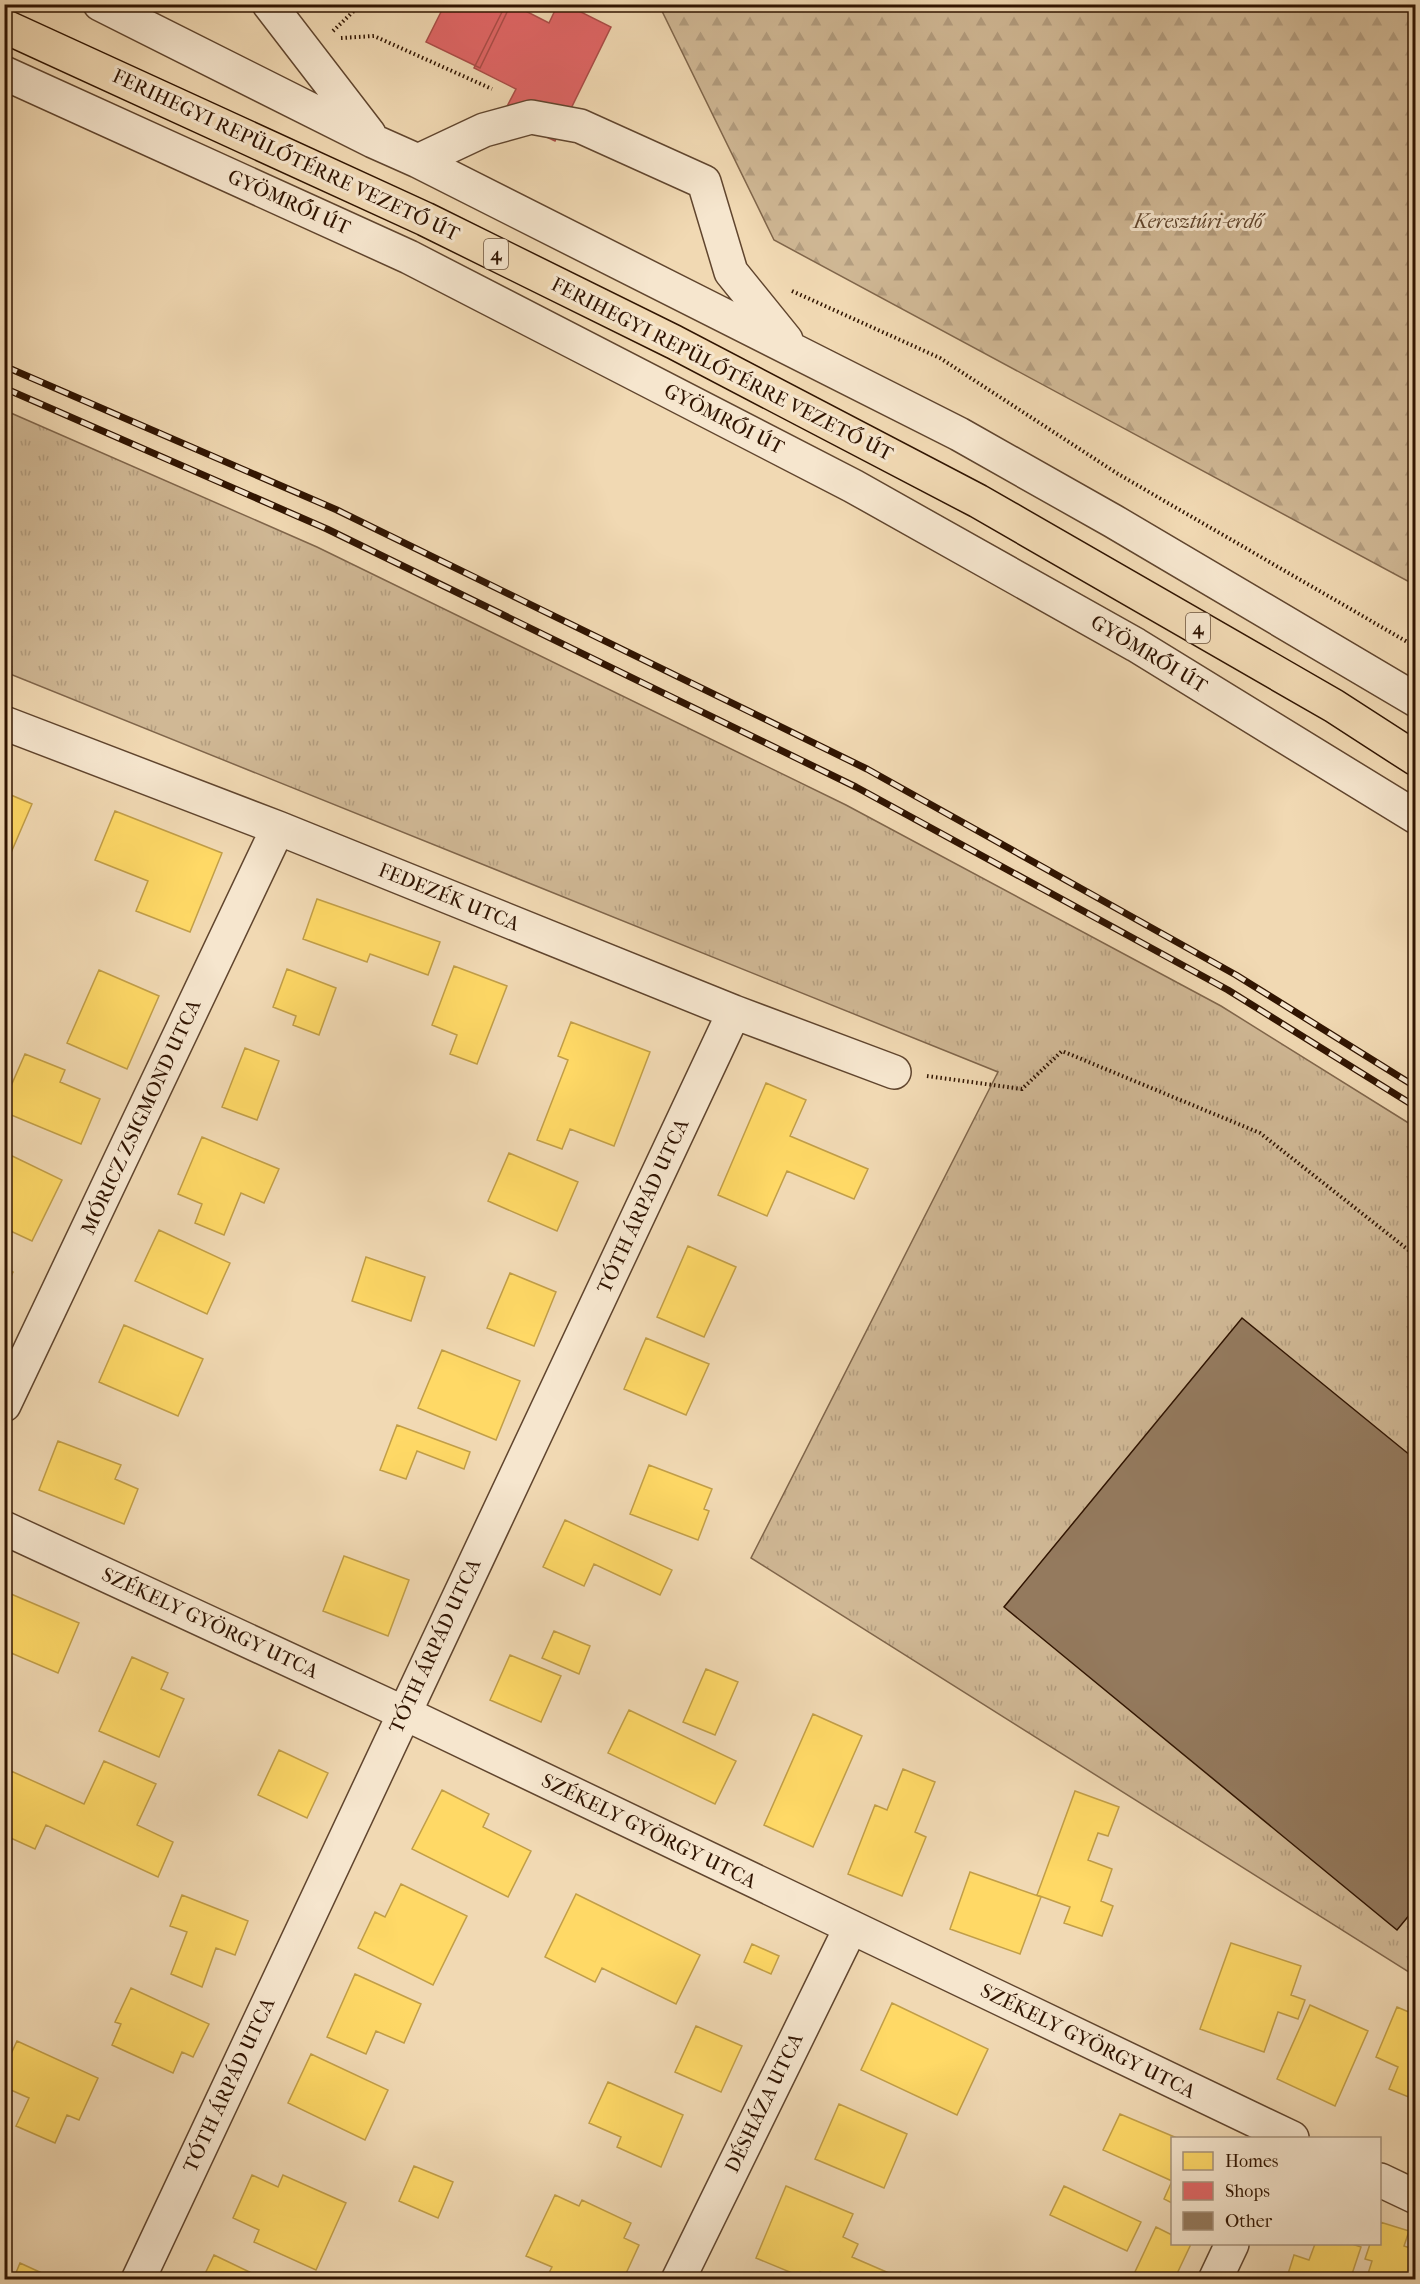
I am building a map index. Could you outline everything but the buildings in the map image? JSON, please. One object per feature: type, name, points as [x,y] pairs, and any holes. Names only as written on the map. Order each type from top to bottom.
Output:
[{"type":"main road","name":"FERIHEGYI REPÜLŐTÉRRE VEZETŐ ÚT","points":[[4,26],[425,219],[674,342],[978,501],[1334,706],[1416,759]]},
{"type":"street","points":[[100,4],[373,141],[418,161],[959,434],[1113,521],[1416,699]]},
{"type":"street","points":[[268,4],[373,141]]},
{"type":"street","name":"GYÖMRŐI ÚT","points":[[4,73],[409,257],[853,486],[1136,645],[1416,817]]},
{"type":"street","points":[[418,161],[484,130],[531,117],[580,126],[704,182],[731,272],[793,349]]},
{"type":"street","name":"FEDEZÉK UTCA","points":[[4,723],[278,828],[734,1012],[894,1072]]},
{"type":"street","name":"MÓRICZ ZSIGMOND UTCA","points":[[4,1405],[278,828]]},
{"type":"street","name":"TÓTH ÁRPÁD UTCA","points":[[138,2280],[734,1012]]},
{"type":"street","name":"SZÉKELY GYÖRGY UTCA","points":[[4,1528],[404,1713],[1285,2137]]},
{"type":"street","name":"DÉSHÁZA UTCA","points":[[678,2280],[851,1927]]},
{"type":"street","points":[[1381,2180],[1416,2197]]},
{"type":"street","points":[[1215,2280],[1232,2245]]},
{"type":"path","points":[[332,31],[361,4]]},
{"type":"path","points":[[334,38],[374,36],[492,89]]},
{"type":"path","points":[[784,288],[940,358],[1118,474],[1416,647]]},
{"type":"path","points":[[894,1072],[1022,1089],[1062,1051],[1260,1134],[1416,1256]]},
{"type":"green space","name":"Keresztúri-erdő","points":[[659,5],[1415,5],[1415,585],[774,240]]},
{"type":"green space","points":[[4,410],[317,547],[846,805],[1221,1006],[1415,1127],[1415,1976],[751,1558],[998,1072],[5,672]]},
{"type":"railway","points":[[4,366],[337,510],[867,769],[1236,975],[1416,1087]]},
{"type":"railway","points":[[4,388],[327,529],[856,787],[1228,990],[1416,1107]]}]
